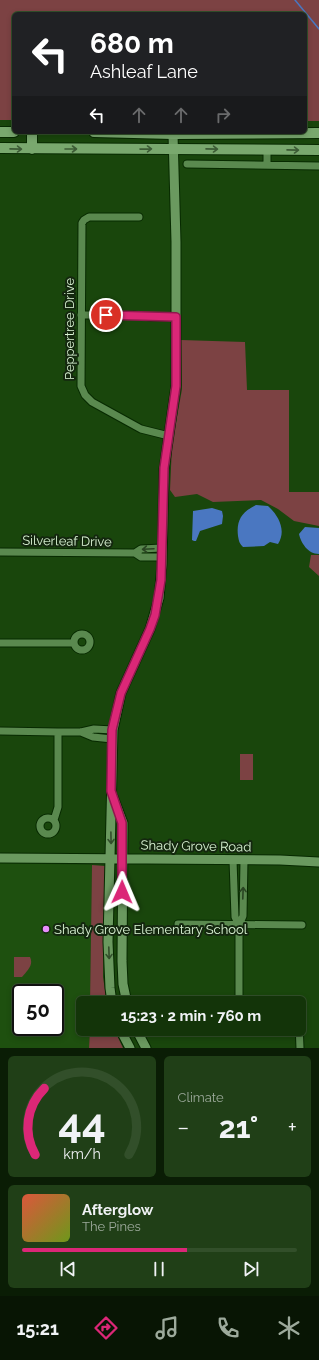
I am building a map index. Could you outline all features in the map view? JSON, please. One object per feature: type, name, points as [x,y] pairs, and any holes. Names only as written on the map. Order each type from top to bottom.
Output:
[{"type":"main road","points":[[0,132],[12,132]]},
{"type":"main road","points":[[307,133],[319,133]]},
{"type":"main road","points":[[32,134],[32,149]]},
{"type":"main road","points":[[111,996],[108,942],[111,858],[112,734],[121,693],[143,646],[155,615],[161,580],[164,476],[176,386],[176,242],[173,134]]},
{"type":"main road","points":[[0,148],[319,150]]},
{"type":"main road","points":[[111,791],[122,823],[122,961],[123,984],[126,996]]},
{"type":"main road","name":"Shady Grove Road","points":[[0,858],[111,858],[319,862]]},
{"type":"main road","points":[[124,1036],[130,1048]]},
{"type":"main road","points":[[140,1036],[146,1048]]},
{"type":"street","points":[[267,150],[267,165]]},
{"type":"street","points":[[187,164],[319,166]]},
{"type":"street","name":"Peppertree Drive","points":[[139,217],[87,218],[82,222],[81,382],[85,395],[92,402],[141,429],[169,436]]},
{"type":"street","points":[[81,315],[176,317]]},
{"type":"street","name":"Silverleaf Drive","points":[[0,552],[134,554],[141,557],[162,553]]},
{"type":"street","points":[[0,643],[74,643]]},
{"type":"street","points":[[0,731],[81,732],[93,737],[112,734]]},
{"type":"street","points":[[54,820],[58,807],[58,732]]},
{"type":"street","points":[[233,860],[235,917],[239,925]]},
{"type":"street","points":[[239,996],[239,925],[243,916],[244,860]]},
{"type":"street","points":[[178,924],[302,925]]},
{"type":"street","points":[[300,1036],[300,1048]]},
{"type":"shaded area","points":[[0,0],[319,0],[319,121],[307,121],[307,12],[12,12],[12,120],[0,120]]},
{"type":"shaded area","points":[[181,340],[245,342],[247,390],[289,390],[289,492],[319,492],[319,526],[294,521],[278,509],[261,500],[213,502],[197,494],[175,497],[170,490],[172,445],[182,389]]},
{"type":"shaded area","points":[[311,555],[319,555],[319,576],[309,567]]},
{"type":"shaded area","points":[[240,754],[253,754],[253,780],[240,780]]},
{"type":"shaded area","name":"Shady Grove Elementary School","points":[[0,863],[92,865],[90,996],[76,996],[76,1036],[90,1036],[89,1048],[0,1048]]},
{"type":"shaded area","points":[[92,865],[105,866],[103,977],[106,996],[90,996]]},
{"type":"shaded area","points":[[14,957],[30,957],[31,965],[22,977],[14,977]]},
{"type":"shaded area","points":[[90,1036],[117,1036],[123,1048],[89,1048]]},
{"type":"water","points":[[256,505],[268,506],[278,518],[282,533],[278,544],[270,542],[264,546],[243,547],[240,543],[238,536],[239,521],[247,511]]},
{"type":"water","points":[[212,508],[222,511],[222,524],[200,531],[196,541],[192,540],[193,511]]},
{"type":"water","points":[[305,527],[319,528],[319,554],[315,554],[308,550],[301,541],[299,534]]},
{"type":"waterway","points":[[295,0],[305,12]]},
{"type":"waterway","points":[[307,14],[319,29]]},
{"type":"place","name":"Shady Grove Elementary School","points":[[46,929]]},
{"type":"route","points":[[106,315],[176,317],[176,386],[164,468],[161,580],[155,615],[143,646],[121,693],[112,730],[111,791],[120,814],[123,831],[122,892]]}]
